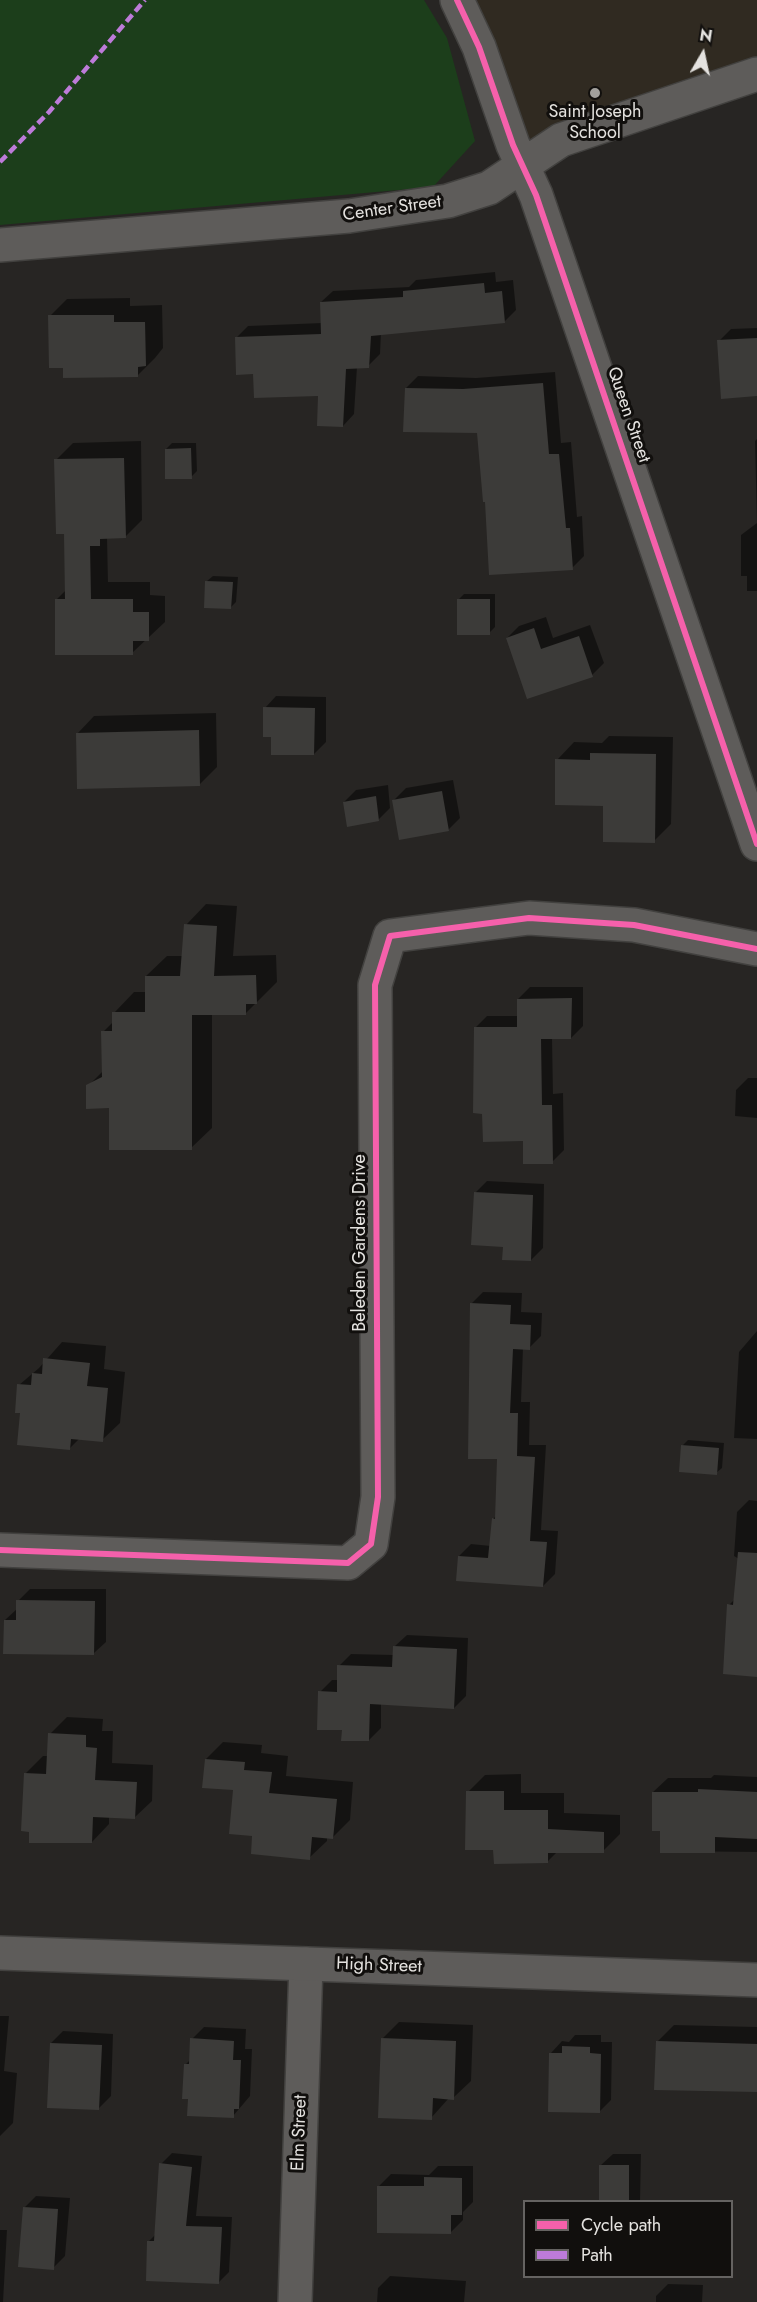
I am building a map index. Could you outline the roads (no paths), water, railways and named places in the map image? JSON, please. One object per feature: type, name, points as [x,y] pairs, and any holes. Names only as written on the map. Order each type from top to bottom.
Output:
[{"type":"street","name":"Queen Street","points":[[457,0],[479,47],[575,304],[757,844]]},
{"type":"street","name":"Center Street","points":[[0,245],[411,208],[478,193],[550,146],[572,136],[757,74]]},
{"type":"street","name":"Beleden Gardens Drive","points":[[0,1550],[348,1563],[371,1544],[378,1497],[375,985],[390,936],[528,918],[634,925],[757,949]]},
{"type":"street","name":"High Street","points":[[0,1953],[757,1980]]},
{"type":"street","name":"Elm Street","points":[[295,2302],[306,1964]]},
{"type":"place","name":"Saint Joseph School","points":[[595,93]]}]
